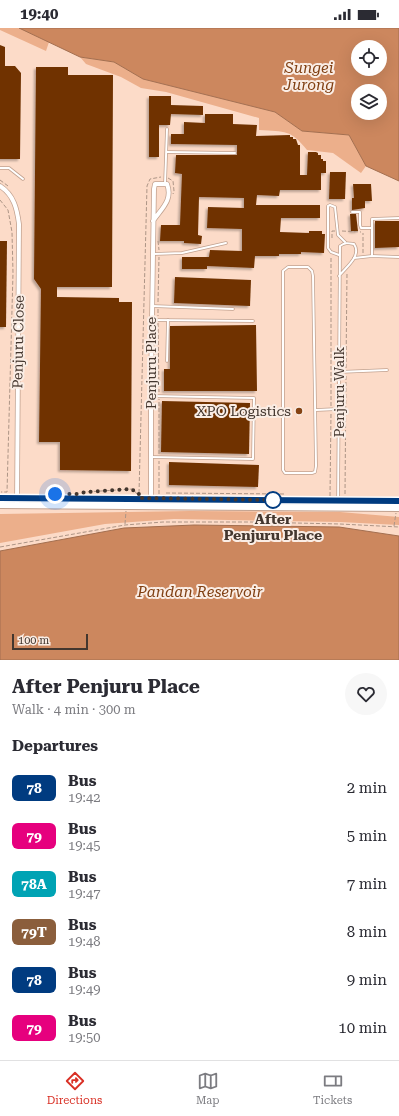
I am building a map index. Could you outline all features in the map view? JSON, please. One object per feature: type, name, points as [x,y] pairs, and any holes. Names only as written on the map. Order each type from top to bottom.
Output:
[{"type":"main road","points":[[0,498],[151,498],[338,504],[398,508]]},
{"type":"main road","points":[[0,505],[338,504],[399,501]]},
{"type":"street","name":"Penjuru Place","points":[[151,505],[153,221],[155,184],[165,184]]},
{"type":"street","points":[[153,221],[168,199],[169,190],[167,184],[165,184]]},
{"type":"street","name":"Penjuru Close","points":[[0,186],[14,201],[17,209],[19,224],[17,505]]},
{"type":"lane","points":[[165,184],[167,129]]},
{"type":"lane","points":[[167,152],[235,153]]},
{"type":"lane","points":[[0,168],[9,168],[23,179]]},
{"type":"lane","points":[[339,255],[329,251],[328,206],[330,205],[334,206],[336,210],[339,238],[345,243],[354,244],[356,246],[356,254],[354,258],[339,276]]},
{"type":"lane","points":[[352,212],[360,212],[361,228],[372,228]]},
{"type":"lane","points":[[372,256],[372,221],[374,218],[399,218]]},
{"type":"lane","points":[[153,254],[182,253],[226,243]]},
{"type":"lane","name":"Penjuru Walk","points":[[338,504],[339,255],[340,246],[345,243]]},
{"type":"lane","points":[[354,258],[372,256],[399,257]]},
{"type":"lane","points":[[306,266],[312,271],[315,410],[315,472],[285,473],[283,470],[283,271],[286,268],[306,266]]},
{"type":"lane","points":[[152,306],[233,309]]},
{"type":"lane","points":[[152,320],[253,321]]},
{"type":"lane","points":[[167,361],[168,320]]},
{"type":"lane","points":[[339,372],[387,370]]},
{"type":"lane","points":[[151,396],[254,398],[253,459],[151,457]]},
{"type":"lane","points":[[315,410],[338,409]]},
{"type":"path","points":[[80,494],[85,492],[132,489],[139,494],[147,186],[150,179],[156,177],[166,177],[173,181],[174,192],[172,197]]},
{"type":"path","points":[[0,200],[8,210],[12,232],[13,273],[7,492],[0,492]]},
{"type":"path","points":[[332,238],[332,232],[363,232],[363,257]]},
{"type":"path","points":[[158,239],[160,396],[159,499]]},
{"type":"path","points":[[330,496],[331,252]]},
{"type":"path","points":[[345,497],[347,272]]},
{"type":"path","points":[[166,493],[255,493],[289,495]]},
{"type":"path","points":[[394,526],[398,508]]},
{"type":"path","points":[[125,517],[125,525]]},
{"type":"path","points":[[0,547],[125,525],[164,522],[348,524],[399,527]]},
{"type":"shaded area","points":[[0,28],[19,28],[49,42],[46,51],[0,30]]},
{"type":"shaded area","points":[[80,57],[114,62],[143,79],[275,112],[302,131],[349,135],[366,166],[361,173],[333,153],[307,150],[296,138],[287,133],[259,130],[259,118],[166,92],[141,88],[121,77],[86,64]]},
{"type":"shaded area","points":[[190,511],[340,512],[399,517],[399,525],[340,522],[174,519],[105,524],[0,543],[0,514]]},
{"type":"water","name":"Sungei Jurong","points":[[19,28],[399,28],[399,181],[366,166],[349,135],[302,131],[275,112],[143,79],[114,62],[80,57]]},
{"type":"water","name":"Pandan Reservoir","points":[[194,525],[339,527],[399,536],[399,660],[0,660],[0,551],[124,528]]},
{"type":"building","points":[[0,45],[5,47],[5,66],[15,66],[21,73],[20,159],[0,159]]},
{"type":"building","points":[[36,67],[68,67],[68,75],[113,75],[112,287],[57,287],[57,297],[119,298],[119,302],[132,302],[131,471],[60,470],[60,442],[39,442],[41,289],[34,279]]},
{"type":"building","points":[[149,96],[171,96],[171,105],[203,106],[203,115],[171,114],[170,125],[159,125],[159,157],[149,157]]},
{"type":"building","points":[[205,114],[233,114],[233,124],[257,125],[256,136],[290,135],[293,139],[296,139],[298,145],[300,145],[300,175],[307,175],[308,152],[316,152],[318,155],[321,155],[321,159],[326,161],[326,173],[321,173],[321,190],[280,190],[279,196],[257,195],[256,205],[320,205],[320,218],[281,218],[280,232],[309,233],[309,231],[322,231],[322,234],[325,234],[324,253],[301,252],[301,254],[279,254],[279,256],[255,256],[254,268],[207,266],[207,269],[182,269],[182,257],[209,257],[210,250],[242,251],[242,229],[207,228],[208,207],[244,208],[244,198],[199,197],[198,235],[202,236],[201,244],[184,243],[184,241],[160,241],[161,225],[180,225],[182,174],[175,173],[176,155],[237,155],[237,145],[171,144],[171,134],[184,134],[184,122],[205,123]]},
{"type":"building","points":[[330,172],[346,172],[345,199],[329,199]]},
{"type":"building","points":[[353,184],[371,184],[372,201],[365,201],[365,208],[352,210],[352,198],[354,198]]},
{"type":"building","points":[[350,214],[356,214],[358,231],[351,231]]},
{"type":"building","points":[[375,221],[399,221],[399,247],[375,248]]},
{"type":"building","points":[[0,241],[7,241],[6,327],[0,327]]},
{"type":"building","points":[[175,277],[251,280],[250,306],[174,303]]},
{"type":"building","points":[[256,325],[257,391],[164,391],[164,369],[170,369],[170,326]]},
{"type":"building","points":[[162,401],[250,403],[249,454],[161,452]]},
{"type":"building","points":[[169,462],[259,465],[258,487],[169,485]]},
{"type":"bus line","name":"78","points":[[0,498],[399,501]]},
{"type":"place","name":"XPO Logistics","points":[[299,411]]},
{"type":"place","name":"After Penjuru Place","points":[[273,500]]},
{"type":"route","points":[[55,494],[80,494],[85,492],[132,489],[139,494],[139,498],[275,500],[273,500]]}]
